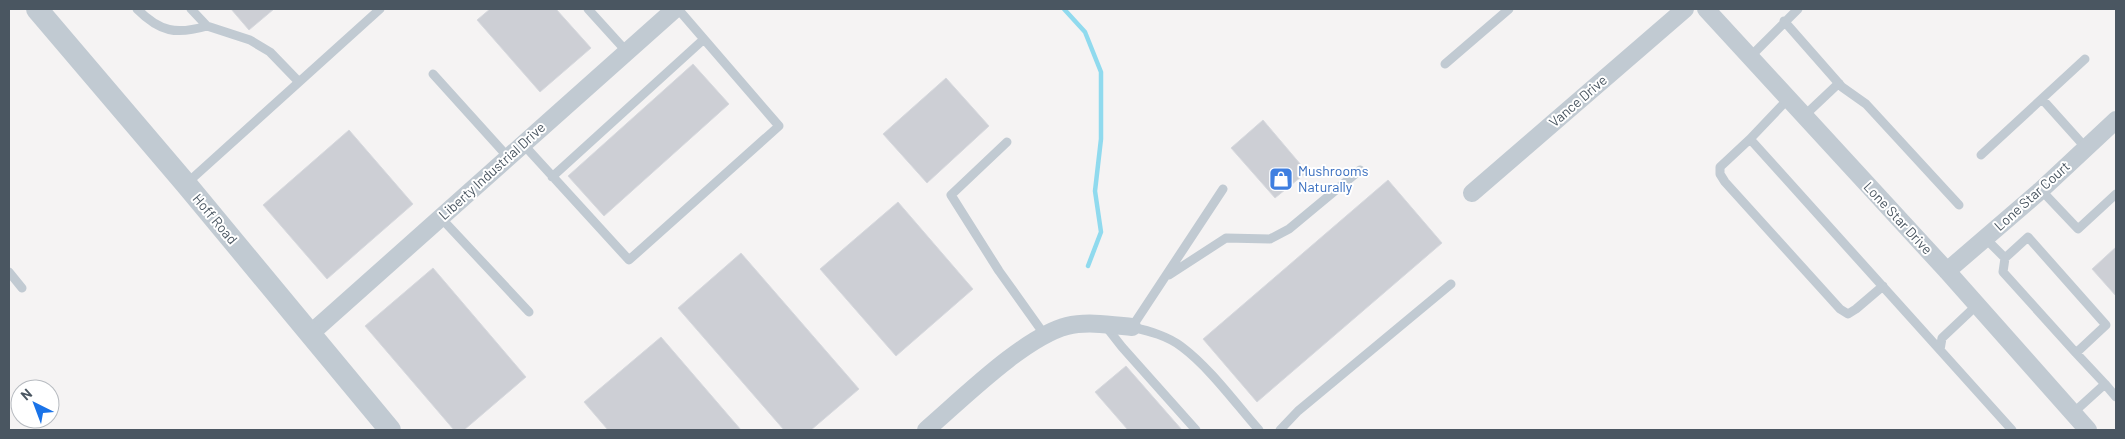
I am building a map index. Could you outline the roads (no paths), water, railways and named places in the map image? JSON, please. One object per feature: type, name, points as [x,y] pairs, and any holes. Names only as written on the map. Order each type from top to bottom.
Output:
[{"type":"street","name":"Hoff Road","points":[[37,9],[186,184],[390,430]]},
{"type":"street","name":"Liberty Industrial Drive","points":[[310,334],[676,9]]},
{"type":"street","name":"Vance Drive","points":[[1472,193],[1685,9]]},
{"type":"street","name":"Lone Star Drive","points":[[1706,9],[1947,271],[2088,430]]},
{"type":"street","name":"Lone Star Court","points":[[1947,271],[2041,190],[2086,148],[2113,128]]},
{"type":"street","points":[[926,430],[1000,367],[1044,334],[1068,325],[1104,324],[1132,327]]},
{"type":"lane","points":[[138,9],[153,24],[163,29],[183,31],[207,26]]},
{"type":"lane","points":[[191,9],[207,26],[257,44],[270,52],[299,82]]},
{"type":"lane","points":[[186,184],[380,9]]},
{"type":"lane","points":[[588,9],[627,52]]},
{"type":"lane","points":[[523,144],[629,260],[779,126],[676,9]]},
{"type":"lane","points":[[1445,64],[1509,9]]},
{"type":"lane","points":[[1750,57],[1798,9]]},
{"type":"lane","points":[[1784,21],[1839,83],[1866,104],[1959,205]]},
{"type":"lane","points":[[552,177],[704,39]]},
{"type":"lane","points":[[1981,155],[2086,59]]},
{"type":"lane","points":[[433,74],[508,158]]},
{"type":"lane","points":[[1804,116],[1839,83]]},
{"type":"lane","points":[[1788,98],[1750,139],[1720,167],[1720,174],[1725,182],[1840,309],[1848,314],[1883,286]]},
{"type":"lane","points":[[2042,99],[2086,148]]},
{"type":"lane","points":[[1750,139],[2012,430]]},
{"type":"lane","points":[[1007,142],[951,195],[999,271],[1044,334]]},
{"type":"lane","points":[[1164,278],[1226,238],[1270,239],[1282,232],[1360,170]]},
{"type":"lane","points":[[1224,189],[1132,327],[1154,332],[1182,346],[1200,363],[1259,430]]},
{"type":"lane","points":[[2041,190],[2078,230],[2116,194]]},
{"type":"lane","points":[[440,218],[529,312]]},
{"type":"lane","points":[[2076,353],[2106,325],[2028,237],[2004,258],[2003,272],[2076,353],[2105,384],[2116,397]]},
{"type":"lane","points":[[1986,238],[2004,258]]},
{"type":"lane","points":[[9,272],[22,288]]},
{"type":"lane","points":[[1280,430],[1298,411],[1451,284]]},
{"type":"lane","points":[[1940,350],[1942,338],[1977,305]]},
{"type":"lane","points":[[1104,324],[1196,430]]},
{"type":"lane","points":[[2073,413],[2105,384]]},
{"type":"waterway","points":[[1064,9],[1085,32],[1101,72],[1101,139],[1095,191],[1101,232],[1088,266]]},
{"type":"place","name":"Mushrooms Naturally","points":[[1281,179]]}]
